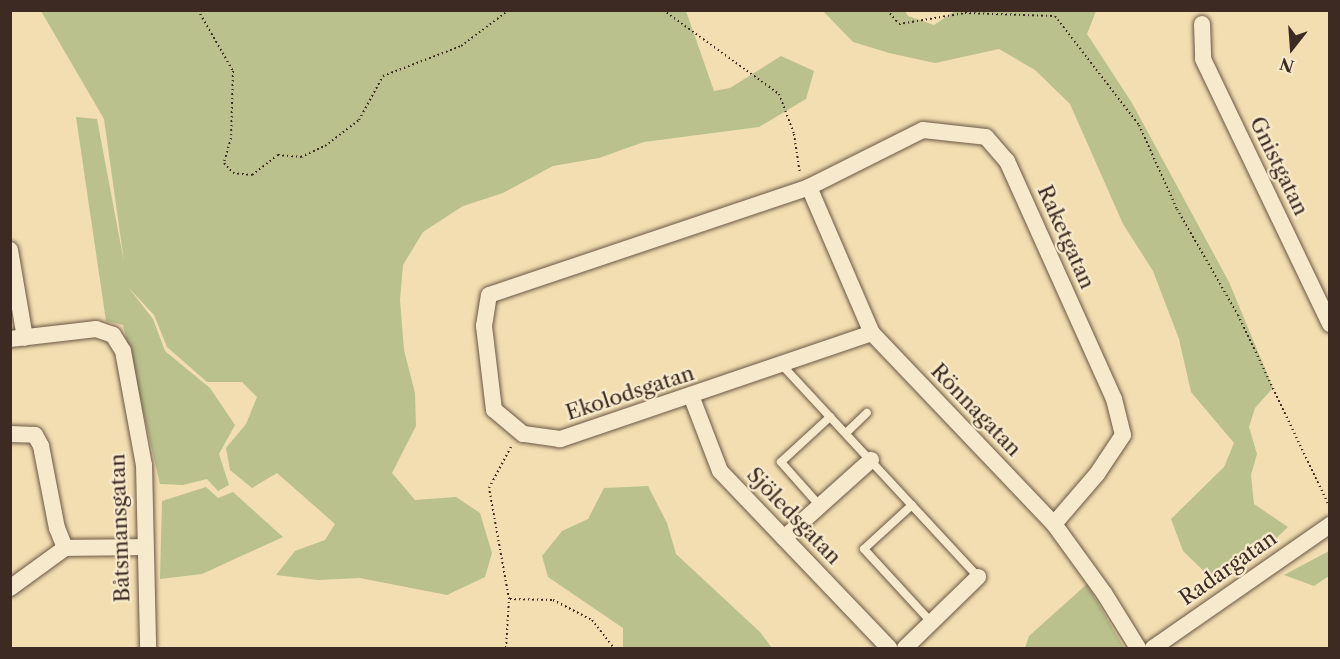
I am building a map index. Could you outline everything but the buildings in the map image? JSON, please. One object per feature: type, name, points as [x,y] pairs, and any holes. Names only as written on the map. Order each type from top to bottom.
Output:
[{"type":"street","name":"Gnistgatan","points":[[1202,24],[1203,59],[1329,324]]},
{"type":"street","name":"Raketgatan","points":[[806,188],[923,130],[986,137],[1007,161],[1114,399],[1123,435],[1097,474],[1054,524]]},
{"type":"street","name":"Rönnagatan","points":[[806,188],[872,333],[1054,524],[1104,593],[1138,648]]},
{"type":"street","points":[[520,432],[494,410],[484,326],[489,295],[806,188]]},
{"type":"street","points":[[10,250],[18,339]]},
{"type":"street","name":"Båtsmansgatan","points":[[18,339],[96,329],[113,335],[123,351],[144,465],[148,648]]},
{"type":"street","name":"Ekolodsgatan","points":[[520,432],[560,439],[692,398],[872,333]]},
{"type":"street","name":"Sjöledsgatan","points":[[692,398],[720,471],[889,648]]},
{"type":"street","points":[[10,434],[35,435],[41,446],[57,528],[65,548]]},
{"type":"street","points":[[784,538],[871,460]]},
{"type":"street","name":"Radargatan","points":[[1153,648],[1329,525]]},
{"type":"street","points":[[10,588],[65,548],[146,547]]},
{"type":"street","points":[[905,648],[978,577]]},
{"type":"lane","points":[[781,364],[978,577]]},
{"type":"lane","points":[[846,433],[867,413]]},
{"type":"lane","points":[[820,506],[781,462],[830,417]]},
{"type":"lane","points":[[912,505],[864,549],[932,624]]},
{"type":"path","points":[[198,10],[233,71],[231,138],[224,163],[233,173],[252,175],[278,155],[301,157],[324,146],[359,120],[383,76],[461,46],[509,10]]},
{"type":"path","points":[[663,10],[779,94],[794,134],[806,188]]},
{"type":"path","points":[[887,10],[899,24],[964,13],[1055,16],[1139,125],[1177,209],[1253,346],[1329,508]]},
{"type":"path","points":[[506,648],[510,599],[489,488],[520,432]]},
{"type":"path","points":[[510,599],[553,600],[592,620],[614,648]]},
{"type":"green space","points":[[41,11],[686,11],[714,91],[730,88],[781,56],[814,71],[806,99],[759,127],[644,142],[599,158],[553,166],[503,193],[463,206],[423,232],[403,265],[400,300],[404,350],[415,393],[416,426],[392,473],[415,500],[456,497],[480,513],[492,553],[485,577],[447,595],[360,578],[318,580],[276,575],[295,551],[325,540],[335,524],[277,473],[252,488],[230,470],[226,448],[246,424],[257,397],[242,382],[207,382],[167,347],[154,315],[128,287],[153,319],[165,351],[210,388],[235,425],[219,454],[229,485],[218,491],[207,479],[183,485],[160,484],[123,325],[106,321],[76,117],[97,119],[124,262],[104,119]]},
{"type":"green space","points":[[823,11],[905,11],[908,16],[934,25],[955,11],[1096,11],[1087,34],[1132,103],[1229,282],[1273,388],[1255,408],[1249,427],[1257,454],[1251,475],[1254,504],[1288,527],[1249,564],[1212,579],[1183,551],[1171,519],[1224,467],[1234,443],[1191,392],[1179,339],[1153,271],[1123,224],[1070,104],[1035,70],[999,49],[935,63],[853,42]]},
{"type":"green space","points":[[648,486],[667,523],[676,554],[760,632],[772,648],[623,648],[623,628],[548,577],[542,556],[562,531],[588,519],[604,488]]},
{"type":"green space","points":[[206,487],[218,498],[233,492],[283,537],[202,574],[160,579],[162,501]]},
{"type":"green space","points":[[1329,551],[1329,576],[1314,586],[1284,575]]},
{"type":"green space","points":[[1087,584],[1124,648],[1025,648],[1029,636]]}]
